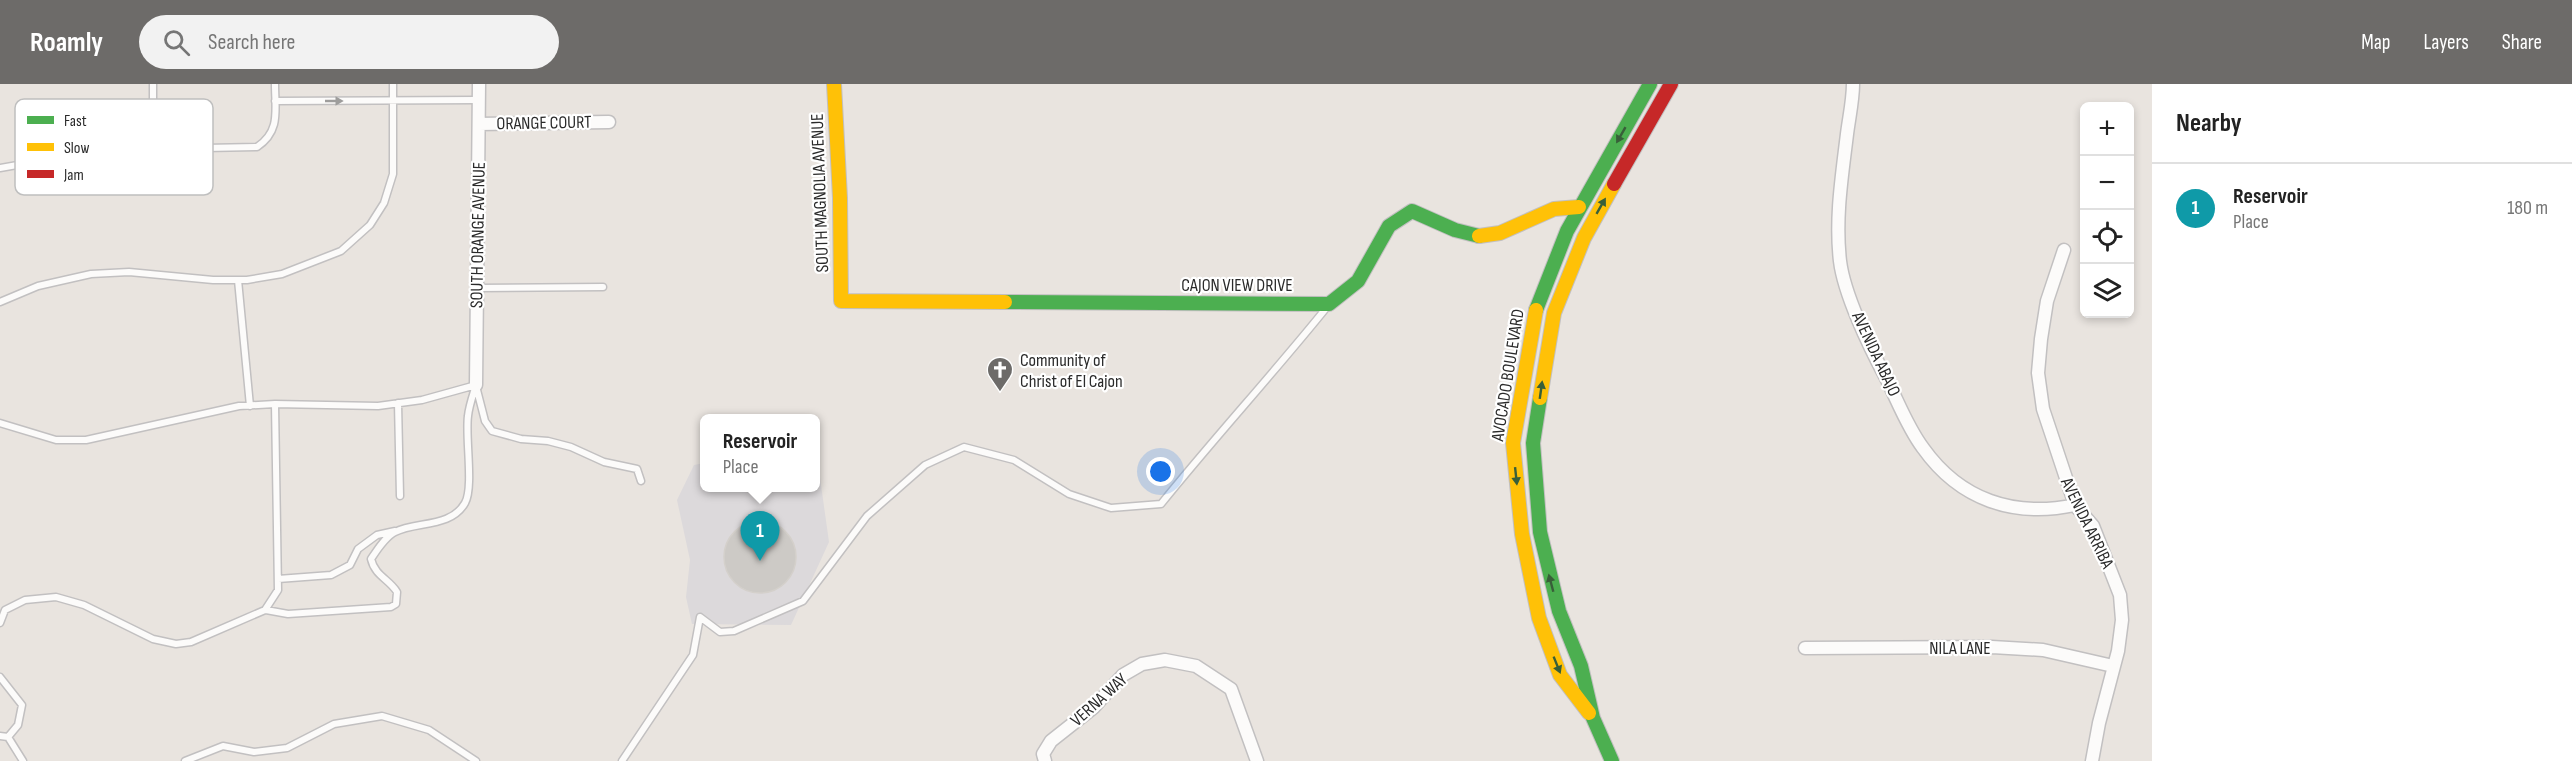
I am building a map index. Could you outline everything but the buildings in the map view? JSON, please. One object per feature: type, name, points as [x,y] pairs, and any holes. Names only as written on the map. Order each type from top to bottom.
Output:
[{"type":"main road","name":"SOUTH MAGNOLIA AVENUE","points":[[834,84],[840,198],[841,301]]},
{"type":"main road","name":"AVOCADO BOULEVARD","points":[[1593,718],[1560,675],[1539,618],[1522,534],[1513,443],[1536,308],[1579,207],[1650,84]]},
{"type":"main road","name":"AVOCADO BOULEVARD","points":[[1612,761],[1593,718],[1581,666],[1559,611],[1549,575],[1540,532],[1533,444],[1554,313],[1584,238],[1671,84]]},
{"type":"main road","points":[[1329,304],[1358,281],[1389,226],[1412,212],[1442,222],[1454,230],[1484,236],[1522,223],[1551,209],[1579,207]]},
{"type":"main road","name":"CAJON VIEW DRIVE","points":[[841,301],[1329,304]]},
{"type":"street","name":"SOUTH ORANGE AVENUE","points":[[476,385],[479,84]]},
{"type":"street","name":"AVENIDA ABAJO","points":[[1853,84],[1838,209],[1843,279],[1874,356],[1922,448],[1952,481],[1971,494],[2006,506],[2050,510],[2075,505]]},
{"type":"street","name":"ORANGE COURT","points":[[479,124],[609,122]]},
{"type":"street","name":"AVENIDA ARRIBA","points":[[2064,250],[2047,301],[2038,373],[2043,409],[2075,505],[2093,526],[2120,595],[2122,620],[2092,761]]},
{"type":"street","name":"NILA LANE","points":[[1805,648],[1992,647],[2043,650],[2113,666]]},
{"type":"street","name":"VERNA WAY","points":[[1045,761],[1043,754],[1051,741],[1094,707],[1123,675],[1142,664],[1165,660],[1196,666],[1231,689],[1257,761]]},
{"type":"lane","points":[[213,148],[257,147],[268,139],[275,124],[275,84]]},
{"type":"lane","points":[[0,302],[38,286],[91,274],[129,272],[213,280],[238,280],[282,274],[341,251],[370,225],[384,203],[393,174],[393,84]]},
{"type":"lane","points":[[275,101],[479,100]]},
{"type":"lane","points":[[0,168],[15,165]]},
{"type":"lane","points":[[238,280],[250,406]]},
{"type":"lane","points":[[477,288],[603,287]]},
{"type":"lane","points":[[622,761],[693,655],[700,617],[720,632],[734,631],[804,601],[867,516],[925,465],[964,447],[1014,460],[1069,494],[1111,508],[1161,504],[1222,429],[1271,376],[1329,304]]},
{"type":"lane","points":[[0,423],[56,440],[86,440],[250,406],[275,404],[378,406],[422,400],[476,385]]},
{"type":"lane","points":[[476,385],[485,421],[492,431],[521,439],[548,441],[571,447],[604,462],[637,469],[641,481]]},
{"type":"lane","points":[[278,579],[331,575],[350,565],[358,549],[377,535],[433,523],[454,514],[466,502],[469,485],[468,416],[476,385]]},
{"type":"lane","points":[[398,403],[400,496]]},
{"type":"lane","points":[[266,610],[278,590],[275,404]]},
{"type":"lane","points":[[0,623],[5,610],[25,600],[56,597],[84,605],[153,639],[176,644],[191,642],[266,610],[288,614],[391,607],[396,604],[397,592],[379,576],[373,568],[371,559],[378,548],[395,531]]},
{"type":"lane","points":[[0,677],[22,705],[18,725],[8,737]]},
{"type":"lane","points":[[185,761],[223,746],[254,752],[287,748],[334,724],[382,716],[429,730],[476,761]]},
{"type":"lane","points":[[0,736],[8,737]]},
{"type":"lane","points":[[8,737],[23,761]]},
{"type":"shaded area","points":[[700,464],[700,492],[820,492],[820,478],[829,542],[791,625],[692,624],[686,597],[690,560],[677,500],[694,465]]},
{"type":"traffic: fast","points":[[1536,310],[1567,231],[1650,84]]},
{"type":"traffic: fast","points":[[1005,302],[1329,304],[1358,281],[1389,226],[1412,211],[1455,230],[1479,236]]},
{"type":"traffic: fast","points":[[1540,398],[1533,443],[1540,532],[1559,611],[1581,666],[1593,718],[1612,761]]},
{"type":"traffic: slow","points":[[834,84],[840,198],[841,301],[1005,302]]},
{"type":"traffic: slow","points":[[1540,398],[1554,313],[1584,238],[1614,184]]},
{"type":"traffic: slow","points":[[1479,236],[1500,233],[1554,209],[1579,207]]},
{"type":"traffic: slow","points":[[1536,310],[1513,443],[1522,534],[1539,618],[1560,675],[1589,713]]},
{"type":"traffic: jam","points":[[1614,184],[1671,84]]},
{"type":"place","name":"Community of Christ of El Cajon","points":[[1000,393]]},
{"type":"place","name":"Reservoir","points":[[760,561]]}]
